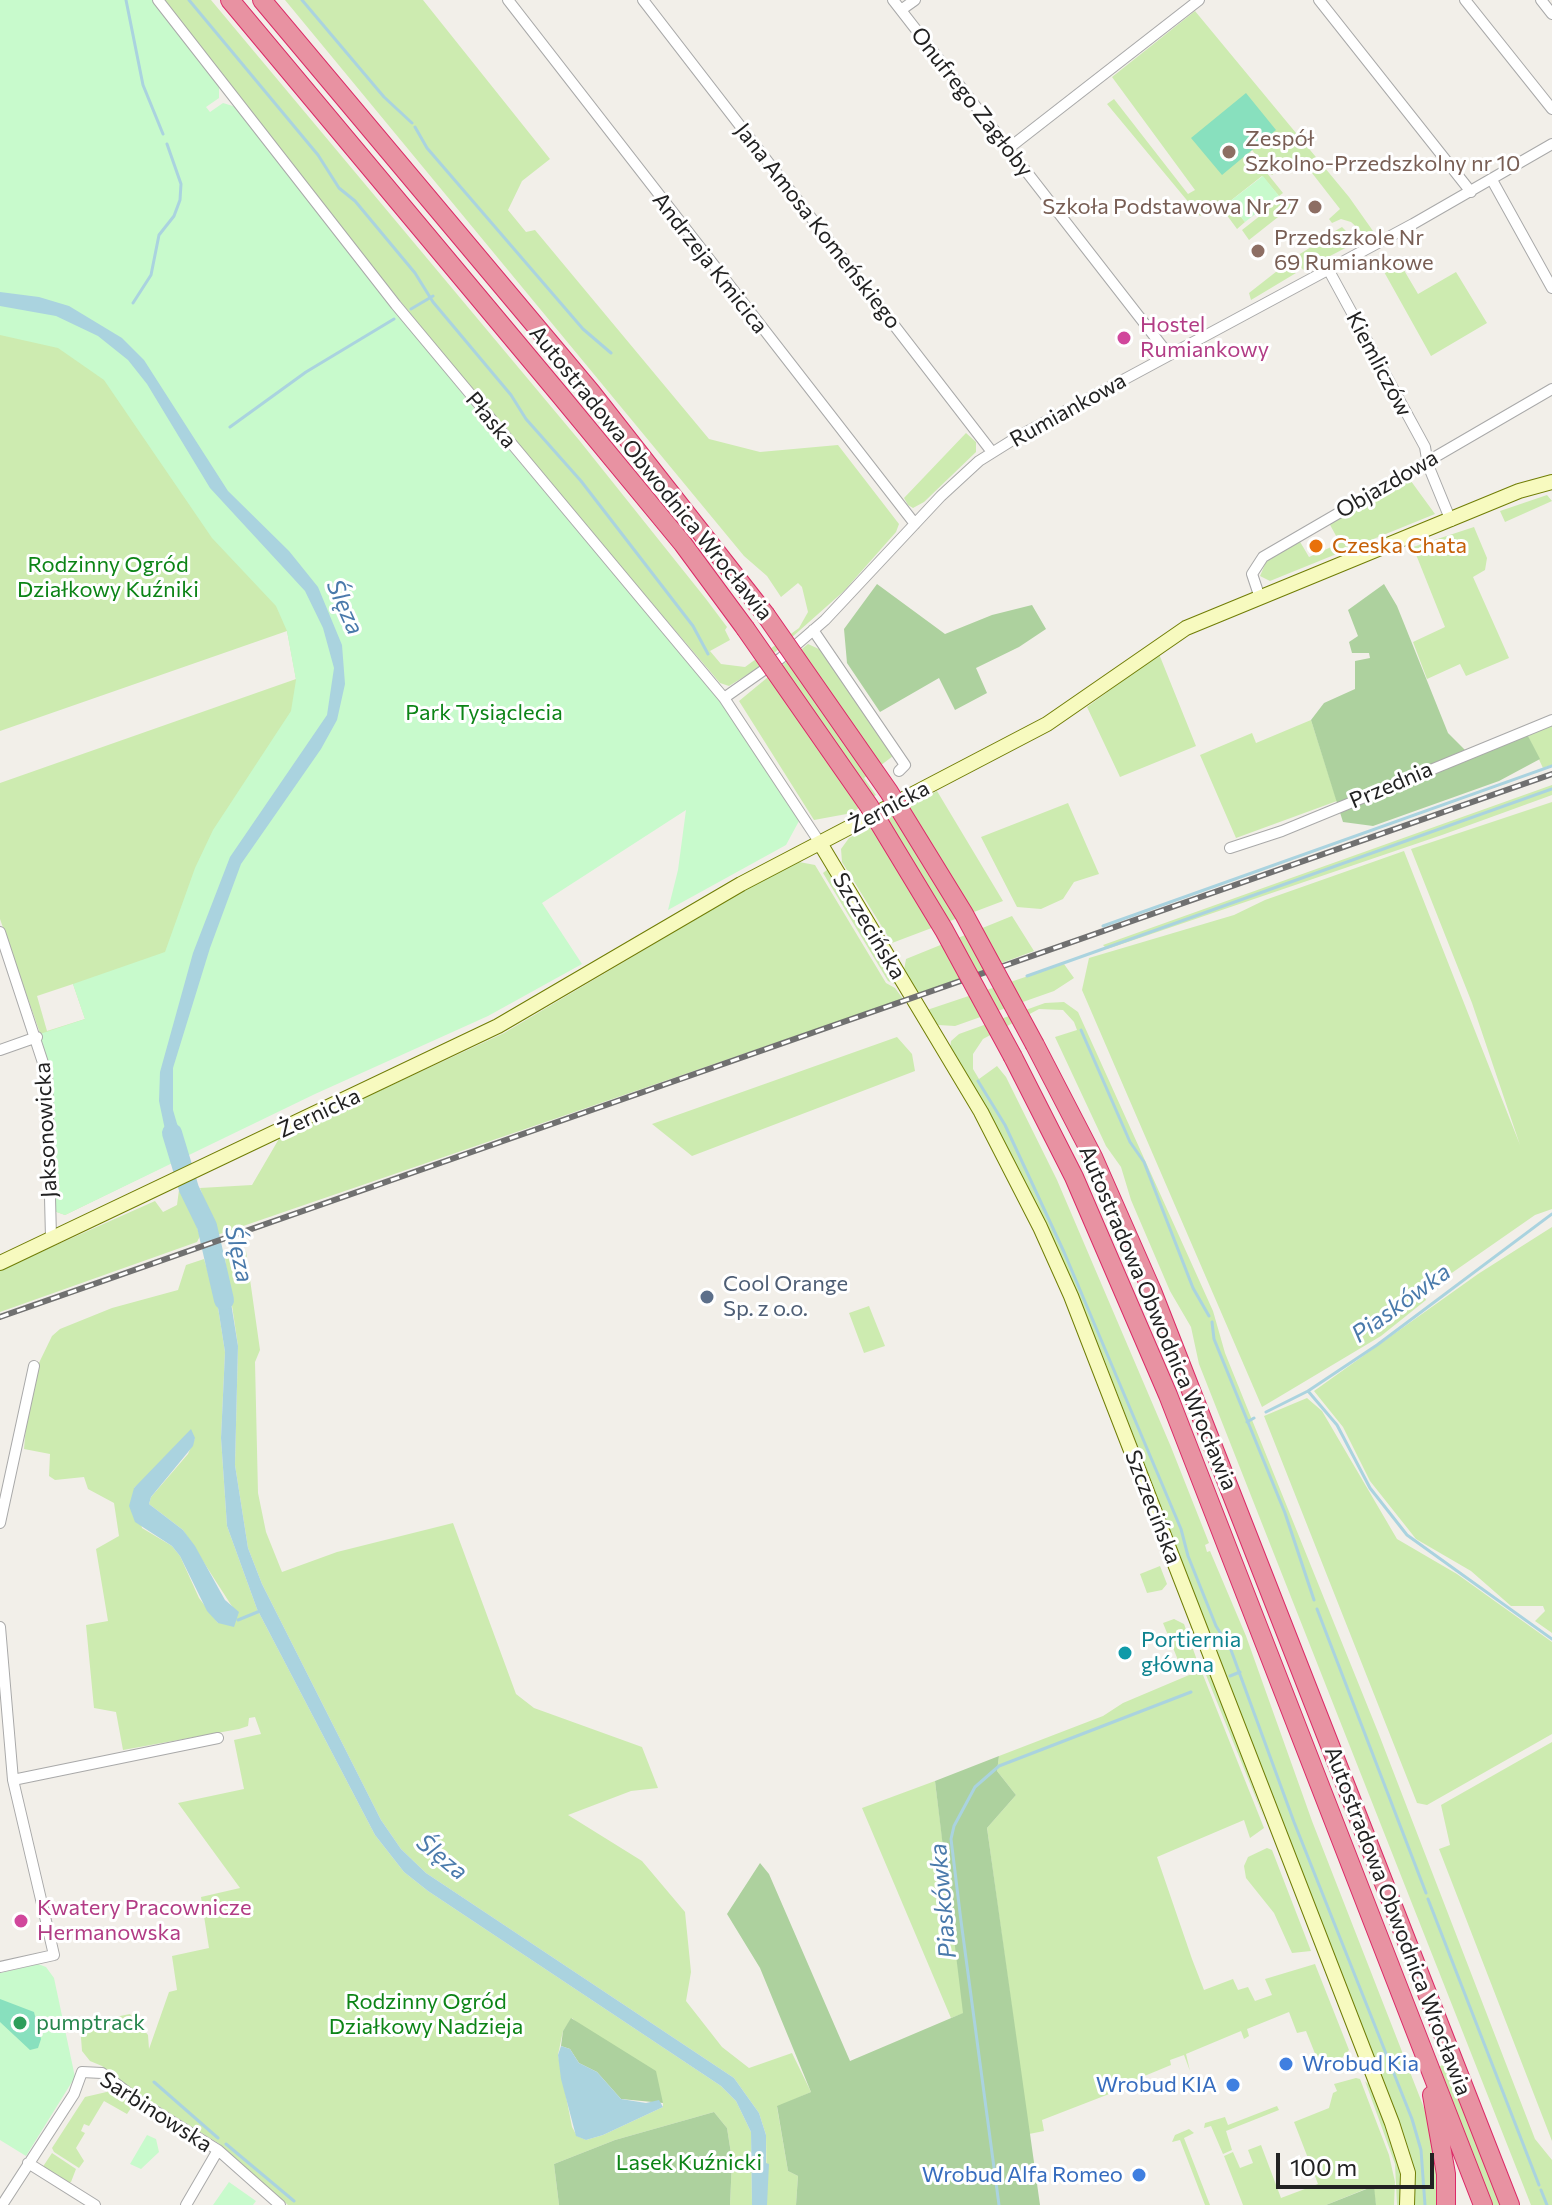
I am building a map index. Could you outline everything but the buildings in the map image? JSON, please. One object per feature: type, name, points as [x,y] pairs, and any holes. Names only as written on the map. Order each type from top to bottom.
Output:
[{"type":"highway","name":"Autostradowa Obwodnica Wrocławia","points":[[230,0],[645,498],[745,628],[869,806],[944,930],[1074,1177],[1123,1285],[1483,2205]]},
{"type":"highway","name":"Autostradowa Obwodnica Wrocławia","points":[[262,0],[591,392],[765,614],[897,805],[964,914],[1093,1157],[1157,1304],[1510,2205]]},
{"type":"highway","points":[[1426,2060],[1446,2174],[1446,2205]]},
{"type":"highway","points":[[1484,2136],[1517,2205]]},
{"type":"street","name":"Płaska","points":[[158,0],[405,315],[724,698],[820,843]]},
{"type":"street","name":"Andrzeja Kmicica","points":[[508,0],[915,524]]},
{"type":"street","name":"Jana Amosa Komeńskiego","points":[[643,0],[992,452]]},
{"type":"street","name":"Onufrego Zagłoby","points":[[893,0],[1169,355]]},
{"type":"street","points":[[901,10],[915,0]]},
{"type":"street","points":[[1009,148],[1199,0]]},
{"type":"street","points":[[1319,0],[1471,192]]},
{"type":"street","points":[[1465,0],[1552,109]]},
{"type":"street","points":[[1541,0],[1552,14]]},
{"type":"street","name":"Rumiankowa","points":[[724,698],[813,630],[851,595],[962,476],[992,452],[1471,192],[1552,144]]},
{"type":"street","points":[[1492,180],[1552,288]]},
{"type":"street","name":"Kiemliczów","points":[[1328,269],[1425,447],[1451,521]]},
{"type":"street","name":"Objazdowa","points":[[1260,598],[1252,574],[1259,560],[1552,389]]},
{"type":"street","name":"Żernicka","points":[[51,1238],[498,1026],[820,843],[1047,724],[1186,628],[1519,491],[1552,482]]},
{"type":"street","points":[[813,630],[902,768]]},
{"type":"street","name":"Przednia","points":[[1230,848],[1282,831],[1552,720]]},
{"type":"street","name":"Szczecińska","points":[[820,843],[988,1124],[1071,1296],[1392,2123],[1405,2160],[1407,2205]]},
{"type":"street","name":"Jaksonowicka","points":[[0,932],[37,1037],[49,1094],[51,1238]]},
{"type":"street","points":[[0,1050],[37,1037]]},
{"type":"street","points":[[0,1263],[51,1238]]},
{"type":"street","points":[[0,1523],[34,1366]]},
{"type":"street","points":[[0,1627],[4,1743],[54,1955],[0,1967]]},
{"type":"street","points":[[13,1780],[218,1738]]},
{"type":"street","name":"Sarbinowska","points":[[28,2163],[74,2094],[82,2072],[102,2073],[139,2101],[218,2150],[186,2205]]},
{"type":"street","points":[[218,2150],[280,2205]]},
{"type":"street","points":[[2,2205],[28,2163],[95,2205]]},
{"type":"green space","name":"Park Tysiąclecia","points":[[0,0],[152,0],[219,86],[219,98],[206,107],[210,112],[223,103],[236,107],[469,402],[720,700],[760,756],[799,821],[786,845],[668,910],[678,870],[686,810],[542,903],[582,964],[488,1016],[315,1094],[65,1215],[54,1211],[51,1074],[40,1034],[85,1019],[73,984],[165,952],[195,868],[213,830],[291,711],[296,680],[287,631],[276,606],[212,538],[104,380],[58,348],[0,335]]},
{"type":"green space","points":[[163,0],[211,0],[579,440],[706,599],[727,627],[725,630],[730,640],[710,651],[721,664],[745,667],[799,628],[808,612],[802,587],[798,583],[781,597],[767,576],[744,556],[285,0],[423,0],[550,159],[522,181],[508,210],[526,232],[535,230],[709,439],[760,452],[838,445],[899,524],[896,532],[844,591],[755,670],[729,686],[720,683],[517,445],[337,223]]},
{"type":"green space","name":"Zespół Szkolno-Przedszkolny nr 10","points":[[1195,11],[1349,197],[1373,231],[1365,235],[1351,222],[1341,219],[1332,223],[1329,219],[1340,209],[1298,155],[1272,175],[1252,150],[1250,152],[1283,193],[1279,196],[1262,176],[1229,202],[1245,222],[1237,229],[1218,203],[1200,216],[1107,104],[1114,99],[1188,194],[1195,190],[1112,77]]},
{"type":"green space","points":[[1246,93],[1276,130],[1222,175],[1191,138]]},
{"type":"green space","points":[[1263,176],[1279,196],[1245,222],[1229,202]]},
{"type":"green space","points":[[1284,197],[1292,206],[1249,240],[1242,230]]},
{"type":"green space","points":[[1342,227],[1357,242],[1303,270],[1295,257],[1324,239],[1331,247],[1335,243],[1328,235]]},
{"type":"green space","points":[[1398,260],[1418,294],[1456,272],[1487,323],[1431,356],[1383,270]]},
{"type":"green space","points":[[1286,264],[1296,273],[1251,300],[1249,293]]},
{"type":"green space","name":"Rodzinny Ogród Działkowy Kuźniki","points":[[0,306],[56,316],[323,628],[163,1167],[65,1215],[54,1211],[53,1096],[48,1056],[0,919],[0,783],[296,679],[287,631],[0,731]],"holes":[[[73,984],[85,1019],[47,1031],[37,996]]]},
{"type":"green space","points":[[966,433],[976,442],[976,452],[924,502],[913,508],[908,505],[904,498]]},
{"type":"green space","points":[[1408,477],[1435,514],[1270,581],[1260,576],[1266,562],[1299,540],[1309,557],[1340,543],[1329,523]]},
{"type":"green space","points":[[1547,495],[1552,501],[1505,522],[1500,511]]},
{"type":"green space","points":[[1474,527],[1487,558],[1485,570],[1473,577],[1509,658],[1466,676],[1460,664],[1427,679],[1413,642],[1445,627],[1413,547]]},
{"type":"green space","points":[[877,584],[945,634],[992,615],[1032,605],[1046,629],[1019,647],[976,668],[987,693],[955,710],[939,678],[880,712],[847,663],[844,629]]},
{"type":"green space","points":[[1384,584],[1397,606],[1448,733],[1470,755],[1527,734],[1540,759],[1499,781],[1373,826],[1343,822],[1311,720],[1324,703],[1355,689],[1355,661],[1370,658],[1369,653],[1352,653],[1349,642],[1358,636],[1348,610]]},
{"type":"green space","points":[[808,644],[821,650],[893,756],[864,778],[876,795],[852,813],[814,820],[739,701]]},
{"type":"green space","points":[[1159,654],[1196,746],[1120,777],[1087,707]]},
{"type":"green space","points":[[1311,720],[1337,801],[1236,838],[1200,755],[1252,733],[1256,743]]},
{"type":"green space","points":[[1552,725],[1552,765],[1543,768],[1527,734]]},
{"type":"green space","points":[[1552,785],[1552,795],[1442,835],[1107,949],[1103,945]]},
{"type":"green space","points":[[937,791],[1003,901],[892,943],[842,862],[841,849],[849,838]]},
{"type":"green space","points":[[1552,802],[1552,1209],[1535,1215],[1423,1293],[1426,1300],[1381,1336],[1262,1407],[1082,990],[1089,958],[1234,915],[1265,900],[1404,851],[1520,1145],[1472,1003],[1411,849]]},
{"type":"green space","points":[[1068,803],[1099,874],[1074,882],[1063,899],[1041,909],[1017,907],[981,837]]},
{"type":"green space","points":[[794,861],[815,865],[886,983],[895,988],[903,999],[217,1235],[200,1188],[252,1185],[280,1137],[504,1033]]},
{"type":"green space","points":[[828,869],[897,985],[888,981],[823,873]]},
{"type":"green space","points":[[1012,916],[1034,951],[918,994],[904,970],[906,959]]},
{"type":"green space","points":[[1064,964],[1074,978],[1054,991],[955,1026],[938,1025],[927,1010]]},
{"type":"green space","points":[[1064,1002],[1078,1012],[1213,1311],[1225,1353],[1378,1732],[1535,2139],[1552,2160],[1552,2205],[1531,2205],[1199,1364],[1191,1327],[1170,1291],[1131,1200],[1121,1167],[1106,1146],[1055,1037],[1077,1030],[1074,1022],[1063,1010],[1039,1009],[983,1039],[973,1054],[973,1069],[979,1079],[997,1066],[1006,1077],[1057,1180],[1171,1447],[1209,1543],[1205,1545],[1207,1552],[1210,1551],[1246,1636],[1312,1821],[1433,2131],[1440,2205],[1414,2205],[1415,2183],[1409,2150],[1102,1354],[1045,1223],[950,1050],[951,1041],[959,1034],[1045,1003]]},
{"type":"green space","points":[[897,1037],[912,1054],[915,1071],[692,1156],[652,1124]]},
{"type":"green space","points":[[179,1190],[188,1200],[200,1236],[197,1242],[0,1312],[0,1270],[155,1201],[163,1212],[177,1205]]},
{"type":"green space","points":[[1552,1227],[1552,1633],[1535,1621],[1545,1611],[1543,1606],[1511,1606],[1471,1571],[1416,1539],[1370,1481],[1343,1427],[1314,1391],[1478,1274]]},
{"type":"green space","points":[[238,1248],[246,1251],[260,1350],[255,1362],[258,1493],[266,1532],[282,1572],[337,1552],[453,1523],[516,1694],[534,1708],[642,1747],[658,1788],[631,1791],[568,1815],[642,1861],[685,1912],[691,1972],[686,2001],[722,2047],[749,2068],[792,2053],[811,2092],[777,2107],[788,2171],[798,2176],[796,2205],[767,2205],[766,2135],[759,2113],[734,2078],[426,1873],[401,1849],[381,1820],[262,1584],[248,1548],[235,1465],[238,1346],[224,1252]]},
{"type":"green space","name":"Rodzinny Ogród Działkowy Nadzieja","points":[[204,1259],[217,1301],[225,1352],[221,1438],[227,1526],[257,1609],[375,1835],[404,1872],[428,1891],[721,2086],[736,2101],[751,2132],[752,2205],[730,2205],[732,2160],[727,2128],[714,2112],[615,2140],[554,2164],[559,2205],[288,2205],[218,2143],[116,2080],[102,2066],[90,2061],[82,2051],[80,2024],[130,2014],[148,2035],[149,2049],[169,1992],[177,1990],[172,1956],[209,1948],[201,1897],[240,1888],[178,1803],[244,1789],[234,1740],[261,1734],[255,1717],[249,1718],[248,1726],[239,1729],[123,1750],[116,1712],[94,1708],[86,1625],[108,1621],[96,1549],[119,1536],[114,1503],[88,1489],[84,1477],[55,1480],[49,1476],[50,1454],[24,1449],[26,1426],[37,1367],[52,1336],[60,1329],[112,1308],[178,1290],[186,1265]],"holes":[[[195,1438],[188,1454],[151,1497],[149,1504],[183,1530],[233,1608],[218,1623],[199,1598],[180,1556],[172,1546],[142,1528],[134,1488]],[[572,2018],[663,2103],[663,2107],[603,2135],[586,2140],[577,2136],[572,2127],[558,2055],[563,2031]]]},
{"type":"green space","points":[[869,1306],[885,1346],[864,1353],[849,1313]]},
{"type":"green space","points":[[1307,1398],[1322,1411],[1397,1539],[1457,1574],[1552,1642],[1552,1734],[1427,1805],[1417,1803],[1264,1416]]},
{"type":"green space","points":[[1160,1566],[1167,1584],[1162,1590],[1147,1593],[1140,1574]]},
{"type":"green space","points":[[1174,1619],[1184,1624],[1198,1663],[1182,1670],[1163,1623]]},
{"type":"green space","points":[[1201,1670],[1264,1828],[1250,1838],[1244,1820],[1157,1857],[1204,1990],[1233,1979],[1238,1990],[1248,1987],[1255,2001],[1272,1995],[1265,1979],[1315,1964],[1349,2050],[1340,2060],[1314,2066],[1308,2060],[1316,2056],[1306,2031],[1297,2033],[1289,2012],[1247,2029],[1249,2036],[1244,2039],[1241,2031],[1186,2054],[1190,2071],[1184,2055],[1170,2060],[1171,2065],[1142,2077],[1147,2092],[1140,2095],[1135,2084],[1042,2120],[1044,2131],[1029,2134],[987,1828],[1016,1795],[997,1771],[999,1756],[1103,1716],[1123,1703]]},
{"type":"green space","points":[[1204,1670],[1211,1673],[1266,1823]]},
{"type":"green space","points":[[1552,1742],[1552,2141],[1439,1849],[1450,1845],[1441,1805]]},
{"type":"green space","points":[[999,1756],[997,1771],[1016,1795],[987,1828],[1040,2205],[796,2205],[798,2176],[788,2171],[777,2106],[811,2092],[760,1968],[727,1914],[760,1863],[769,1874],[850,2061],[963,2013],[935,1781]]},
{"type":"green space","points":[[935,1781],[964,2013],[951,2018],[862,1808]]},
{"type":"green space","points":[[1267,1848],[1272,1850],[1311,1951],[1292,1953],[1274,1913],[1246,1878],[1244,1866],[1248,1857]]},
{"type":"green space","points":[[38,1964],[46,1967],[54,1978],[75,2077],[26,2156],[0,2140],[0,1973]]},
{"type":"green space","name":"pumptrack","points":[[0,1999],[34,2012],[41,2039],[38,2048],[30,2050],[0,2022]]},
{"type":"green space","points":[[571,2018],[656,2071],[663,2103],[621,2099],[597,2072],[579,2063],[570,2049],[561,2046],[563,2031]]},
{"type":"green space","points":[[1445,2064],[1500,2205],[1492,2205],[1438,2067]]},
{"type":"green space","points":[[1360,2079],[1389,2155],[1395,2182],[1394,2205],[1376,2205],[1373,2186],[1326,2205],[1243,2205],[1224,2156],[1233,2152],[1240,2168],[1253,2163],[1248,2150],[1261,2145],[1281,2198],[1318,2184],[1294,2122],[1329,2108],[1333,2093],[1337,2091],[1334,2084]]},
{"type":"green space","points":[[1365,2081],[1372,2088],[1383,2115],[1401,2173],[1401,2205],[1397,2205],[1395,2164]]},
{"type":"green space","points":[[115,2090],[133,2105],[127,2114],[104,2101],[89,2126],[84,2124],[81,2131],[85,2133],[76,2148],[84,2161],[79,2168],[54,2152],[52,2148],[85,2097]]},
{"type":"green space","points":[[1277,2106],[1279,2110],[1226,2131],[1232,2150],[1223,2154],[1211,2126],[1204,2128],[1205,2123],[1225,2117],[1228,2125]]},
{"type":"green space","name":"Lasek Kuźnicki","points":[[714,2112],[727,2128],[732,2160],[730,2205],[559,2205],[554,2164],[615,2140]]},
{"type":"green space","points":[[1189,2129],[1194,2133],[1184,2138],[1210,2205],[1205,2205],[1180,2140],[1172,2142],[1175,2135]]},
{"type":"green space","points":[[147,2135],[156,2139],[159,2152],[141,2169],[130,2164]]},
{"type":"green space","points":[[52,2153],[76,2169],[71,2182],[67,2183],[42,2168]]},
{"type":"green space","points":[[229,2182],[256,2201],[253,2205],[213,2205]]},
{"type":"green space","points":[[1374,2186],[1376,2205],[1326,2205]]},
{"type":"water","points":[[0,292],[39,297],[69,306],[122,338],[144,360],[228,491],[289,551],[318,587],[342,645],[345,684],[337,720],[321,749],[241,864],[210,948],[173,1068],[173,1110],[185,1151],[183,1157],[172,1163],[159,1101],[160,1072],[193,953],[230,857],[327,715],[334,668],[323,628],[305,591],[210,488],[147,384],[128,360],[98,336],[56,316],[0,306]]},
{"type":"water","points":[[226,1272],[238,1346],[235,1465],[248,1548],[262,1584],[381,1820],[401,1849],[426,1873],[734,2078],[759,2113],[766,2135],[766,2163],[769,2164],[767,2205],[752,2205],[751,2132],[736,2101],[721,2086],[428,1891],[404,1872],[375,1835],[257,1609],[227,1526],[221,1438],[225,1352],[217,1301],[209,1276]]},
{"type":"water","points":[[191,1429],[195,1438],[193,1446],[151,1497],[149,1504],[183,1530],[195,1546],[225,1600],[239,1612],[234,1627],[218,1623],[207,1611],[180,1556],[172,1546],[135,1522],[129,1506],[134,1488]]},
{"type":"water","points":[[561,2046],[570,2049],[579,2063],[597,2072],[621,2099],[646,2103],[659,2100],[663,2107],[603,2135],[586,2140],[576,2136],[561,2079],[558,2055]]},
{"type":"waterway","points":[[126,0],[143,85],[163,134]]},
{"type":"waterway","points":[[189,0],[318,155],[339,188],[355,201],[415,273],[433,302],[511,395],[526,419],[581,481],[693,626],[708,654]]},
{"type":"waterway","points":[[302,0],[384,97],[412,123]]},
{"type":"waterway","points":[[415,127],[427,148],[583,329],[611,353]]},
{"type":"waterway","points":[[133,303],[151,275],[159,235],[174,216],[180,200],[181,184],[167,144]]},
{"type":"waterway","points":[[411,309],[433,296]]},
{"type":"waterway","points":[[230,427],[306,372],[394,319]]},
{"type":"waterway","points":[[1103,926],[1552,766]]},
{"type":"waterway","points":[[1027,976],[1552,789]]},
{"type":"waterway","points":[[1081,1030],[1130,1142],[1144,1162],[1193,1288],[1209,1316]]},
{"type":"waterway","points":[[978,1081],[1005,1125],[1064,1252],[1181,1529],[1188,1556],[1216,1626],[1231,1650],[1294,1822],[1412,2119],[1421,2150],[1425,2205]]},
{"type":"waterway","name":"Ślęza","points":[[172,1133],[189,1189],[207,1226],[224,1300]]},
{"type":"waterway","name":"Piaskówka","points":[[1266,1412],[1308,1391],[1377,1345],[1552,1214]]},
{"type":"waterway","name":"Piaskówka","points":[[1212,1322],[1214,1339],[1285,1513],[1314,1600]]},
{"type":"waterway","points":[[1308,1391],[1337,1425],[1370,1488],[1407,1535],[1552,1639]]},
{"type":"waterway","name":"Piaskówka","points":[[1247,1422],[1254,1418]]},
{"type":"waterway","points":[[1317,1609],[1426,1893]]},
{"type":"waterway","points":[[238,1620],[260,1611]]},
{"type":"waterway","name":"Piaskówka","points":[[1230,1676],[1240,1672]]},
{"type":"waterway","name":"Piaskówka","points":[[999,2205],[951,1839],[954,1826],[975,1787],[999,1766],[1191,1692]]},
{"type":"waterway","points":[[1428,1899],[1539,2185]]},
{"type":"waterway","points":[[154,2082],[218,2138]]},
{"type":"waterway","points":[[226,2144],[294,2201]]},
{"type":"waterway","points":[[1541,2190],[1547,2205]]},
{"type":"railway","points":[[0,1317],[1552,774]]},
{"type":"place","name":"Zespół Szkolno-Przedszkolny nr 10","points":[[1229,152]]},
{"type":"place","name":"Szkoła Podstawowa Nr 27","points":[[1315,207]]},
{"type":"place","name":"Przedszkole Nr 69 Rumiankowe","points":[[1258,251]]},
{"type":"place","name":"Hostel Rumiankowy","points":[[1124,338]]},
{"type":"place","name":"Czeska Chata","points":[[1316,546]]},
{"type":"place","name":"Cool Orange Sp. z o.o.","points":[[707,1297]]},
{"type":"place","name":"Portiernia główna","points":[[1125,1653]]},
{"type":"place","name":"Kwatery Pracownicze Hermanowska","points":[[21,1921]]},
{"type":"place","name":"pumptrack","points":[[20,2023]]},
{"type":"place","name":"Wrobud Kia","points":[[1286,2064]]},
{"type":"place","name":"Wrobud KIA","points":[[1233,2085]]},
{"type":"place","name":"Wrobud Alfa Romeo","points":[[1139,2175]]}]
